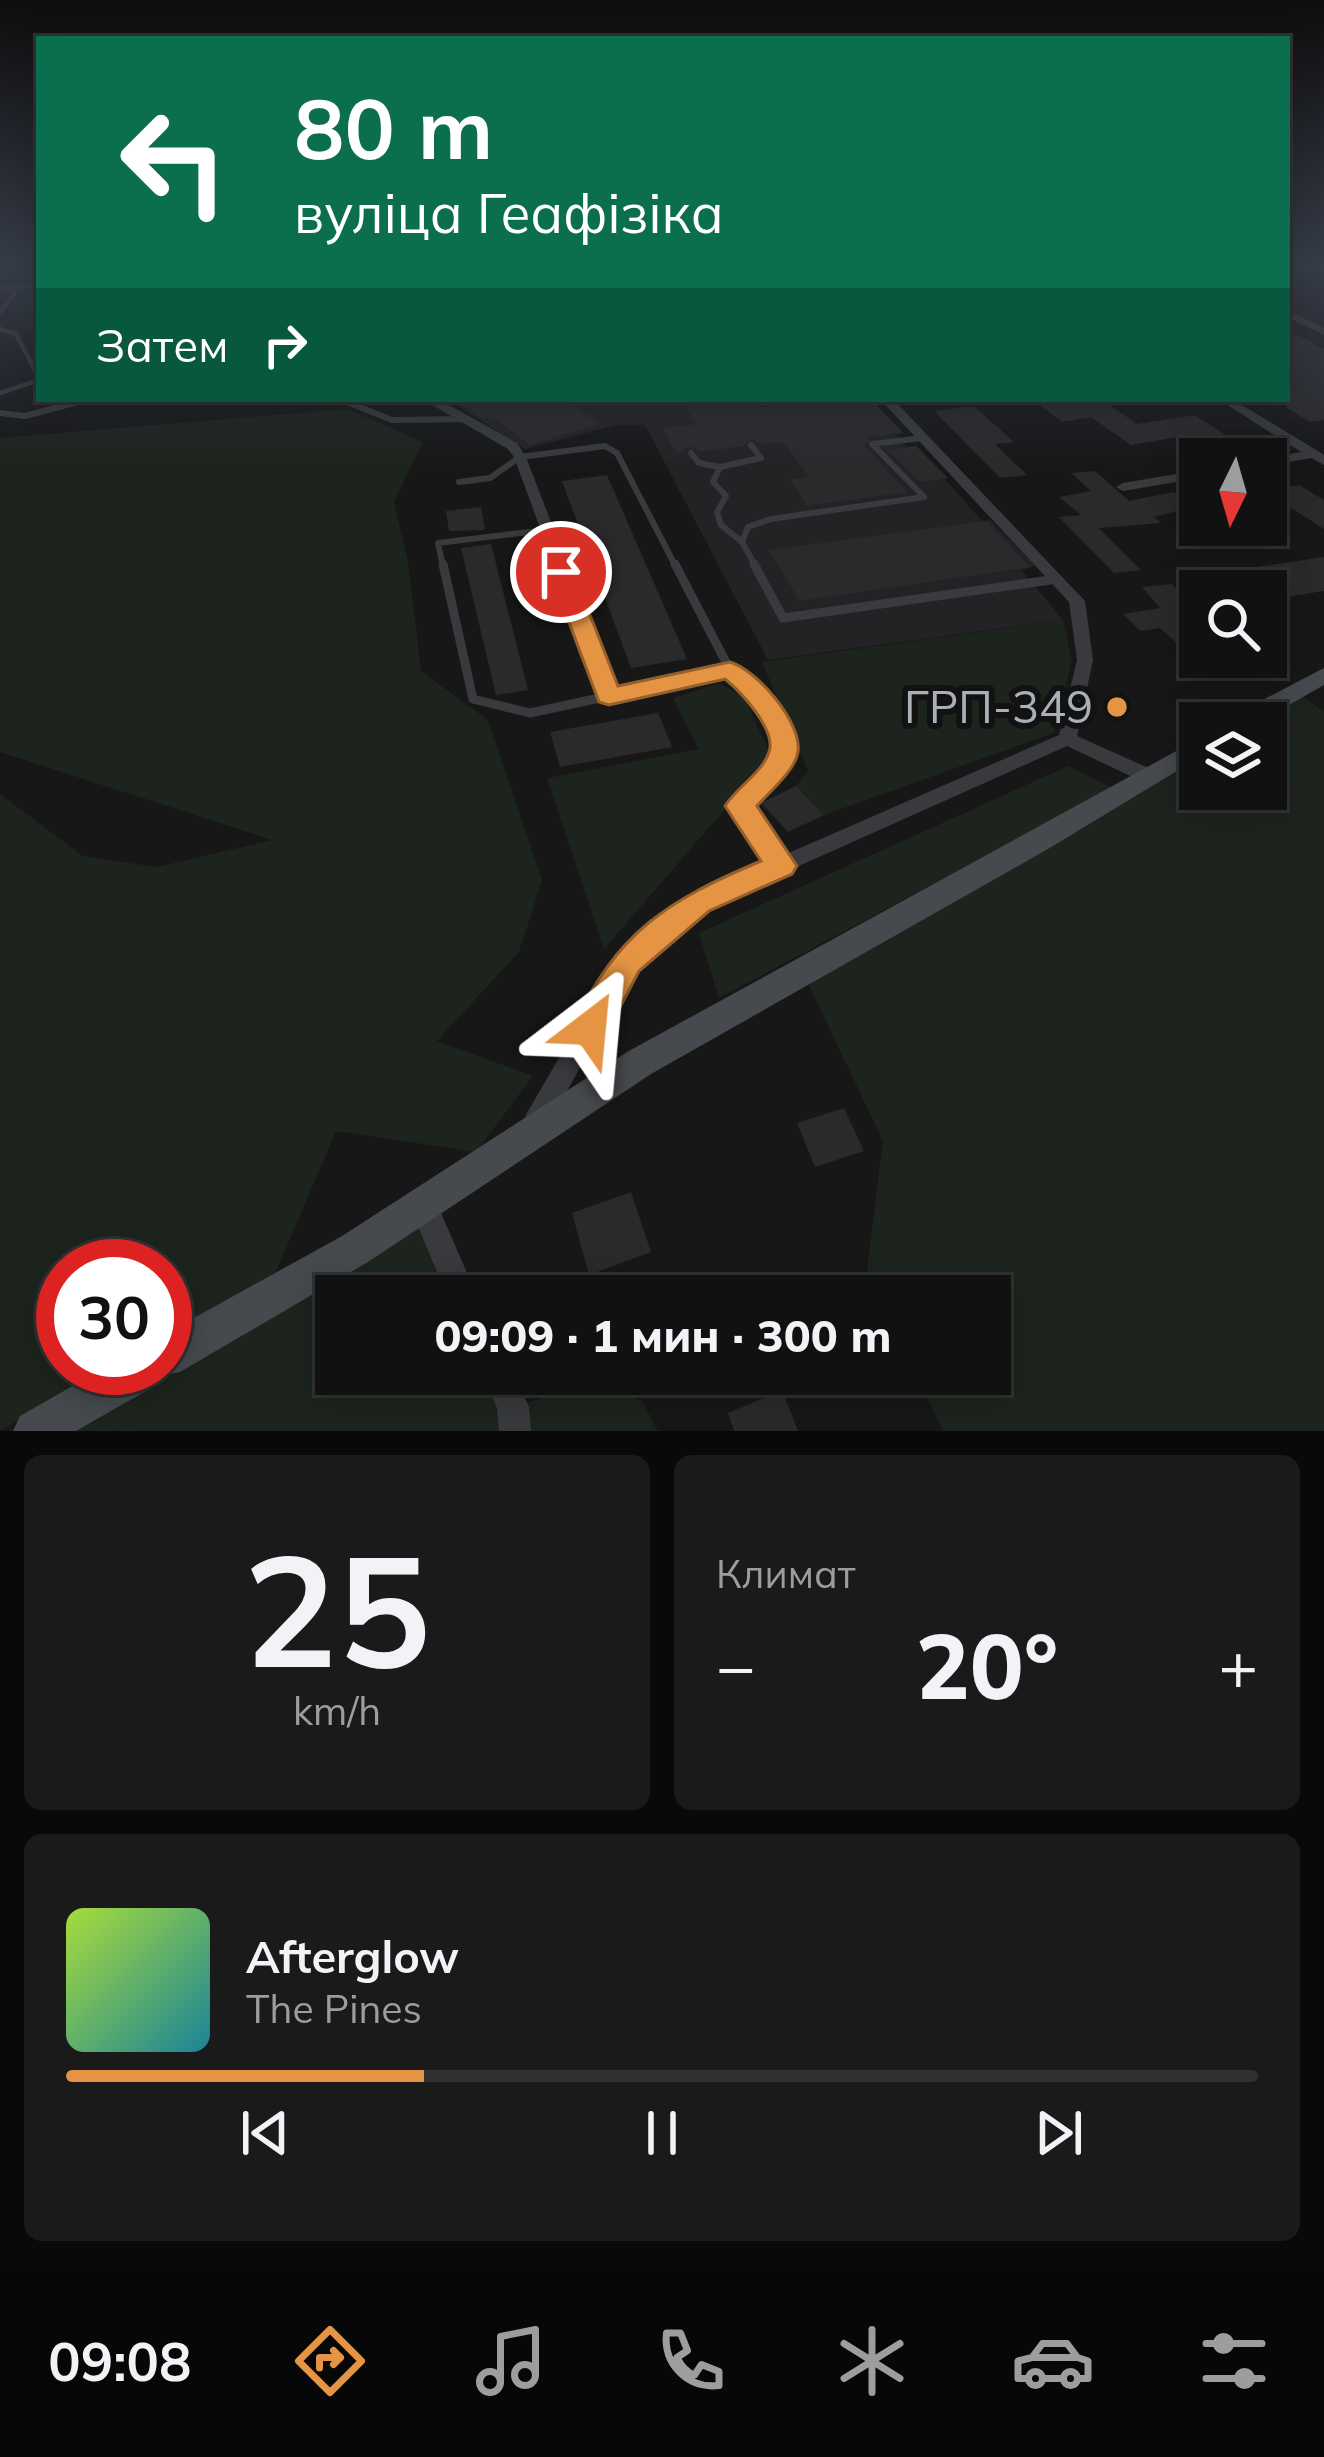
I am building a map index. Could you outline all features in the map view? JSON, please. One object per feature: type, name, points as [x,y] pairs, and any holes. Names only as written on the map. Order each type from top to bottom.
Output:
[{"type":"main road","points":[[1276,702],[1324,675]]},
{"type":"main road","points":[[192,1342],[355,1249],[530,1130],[639,1063],[1179,758]]},
{"type":"main road","points":[[35,1431],[98,1395]]},
{"type":"street","points":[[437,402],[513,446],[520,457],[609,696],[730,670],[759,693],[784,742],[783,756],[740,806],[781,866]]},
{"type":"street","points":[[889,402],[1077,601],[1085,660],[1067,739]]},
{"type":"street","points":[[1229,402],[1320,455]]},
{"type":"street","points":[[1287,459],[1320,455]]},
{"type":"street","points":[[1123,488],[1179,478]]},
{"type":"street","points":[[530,1130],[627,961],[698,902],[1067,739],[1148,776]]},
{"type":"street","points":[[422,1202],[453,1275]]},
{"type":"street","points":[[508,1395],[515,1431]]},
{"type":"lane","points":[[9,332],[16,334],[36,372]]},
{"type":"lane","points":[[25,348],[36,347]]},
{"type":"lane","points":[[0,393],[36,380]]},
{"type":"lane","points":[[0,413],[25,416],[78,402]]},
{"type":"lane","points":[[347,402],[392,420],[469,419]]},
{"type":"lane","points":[[742,542],[748,527],[771,520],[924,497],[872,444],[922,438]]},
{"type":"lane","points":[[691,453],[699,463],[721,467],[761,458],[751,445]]},
{"type":"lane","points":[[459,482],[490,478],[520,457],[605,446],[617,453],[730,670]]},
{"type":"lane","points":[[721,467],[713,482],[726,496],[717,512],[721,525],[742,542],[783,618],[1057,580]]},
{"type":"lane","points":[[546,530],[438,543],[473,699],[530,713],[609,696]]},
{"type":"shaded area","points":[[452,402],[873,402],[904,433],[896,435],[907,448],[917,447],[982,521],[990,520],[1036,566],[1021,570],[1063,620],[768,660],[645,425],[616,425],[525,449]]},
{"type":"shaded area","points":[[347,409],[423,442],[394,502],[408,562],[421,671],[488,720],[542,880],[519,952],[437,1041],[533,1076],[476,1152],[336,1131],[276,1272],[192,1320],[192,1239],[36,1239],[36,1395],[63,1395],[0,1431],[0,794],[83,856],[157,867],[272,840],[0,752],[0,438]]},
{"type":"shaded area","points":[[1063,620],[1072,660],[1054,733],[824,815],[796,786],[808,771],[762,662]]},
{"type":"shaded area","points":[[720,683],[744,697],[771,756],[604,949],[547,778],[699,749],[673,698]]},
{"type":"shaded area","points":[[1295,690],[1324,712],[1324,1431],[943,1431],[926,1395],[1011,1395],[1011,1275],[870,1275],[883,1141],[803,973],[1179,758],[1179,810],[1287,810],[1287,702],[1275,702]]},
{"type":"shaded area","points":[[1068,766],[1113,788],[719,998],[699,933]]},
{"type":"shaded area","points":[[422,1202],[453,1275],[315,1275],[315,1395],[508,1395],[514,1407],[551,1395],[629,1395],[642,1401],[658,1431],[35,1431],[109,1395],[192,1395],[192,1351]]},
{"type":"building","points":[[1290,332],[1324,349],[1324,420],[1310,422],[1287,408]]},
{"type":"building","points":[[458,402],[567,402],[600,424],[530,445],[492,417],[484,419]]},
{"type":"building","points":[[683,402],[759,402],[759,407],[873,402],[903,433],[870,437],[865,447],[908,492],[807,506],[789,479],[809,477],[783,442],[760,444],[751,438],[744,446],[700,452],[691,446],[677,454],[662,428],[696,424]]},
{"type":"building","points":[[1105,402],[1137,424],[1195,415],[1230,438],[1177,437],[1131,445],[1091,417],[1062,422],[1040,405]]},
{"type":"building","points":[[974,406],[1014,442],[995,444],[1027,475],[1000,478],[934,411]]},
{"type":"building","points":[[916,446],[948,478],[920,482],[888,450]]},
{"type":"building","points":[[1095,471],[1129,501],[1173,492],[1179,496],[1179,510],[1154,517],[1161,523],[1099,528],[1141,570],[1114,573],[1059,517],[1081,515],[1059,497],[1091,491],[1071,473]]},
{"type":"building","points":[[607,475],[687,659],[631,668],[562,481]]},
{"type":"building","points":[[1299,485],[1324,500],[1324,529],[1287,506],[1287,487]]},
{"type":"building","points":[[481,507],[485,530],[449,531],[446,511]]},
{"type":"building","points":[[987,521],[1030,567],[800,601],[768,550]]},
{"type":"building","points":[[491,544],[528,690],[496,695],[461,548]]},
{"type":"building","points":[[1324,557],[1324,591],[1287,597],[1287,570],[1244,569]]},
{"type":"building","points":[[1172,584],[1179,591],[1179,645],[1160,628],[1140,631],[1123,614],[1160,608],[1142,587]]},
{"type":"building","points":[[658,713],[672,747],[560,767],[550,732]]},
{"type":"building","points":[[796,786],[824,815],[788,832],[761,803]]},
{"type":"building","points":[[844,1108],[864,1151],[815,1167],[797,1123]]},
{"type":"building","points":[[631,1192],[651,1252],[589,1275],[572,1213]]},
{"type":"building","points":[[770,1395],[784,1395],[798,1431],[734,1431],[728,1413]]},
{"type":"place","name":"ГРП-349","points":[[1117,707]]},
{"type":"route","points":[[561,572],[609,696],[730,670],[759,693],[784,742],[783,756],[740,806],[781,866],[698,902],[627,961],[590,1028]]}]
